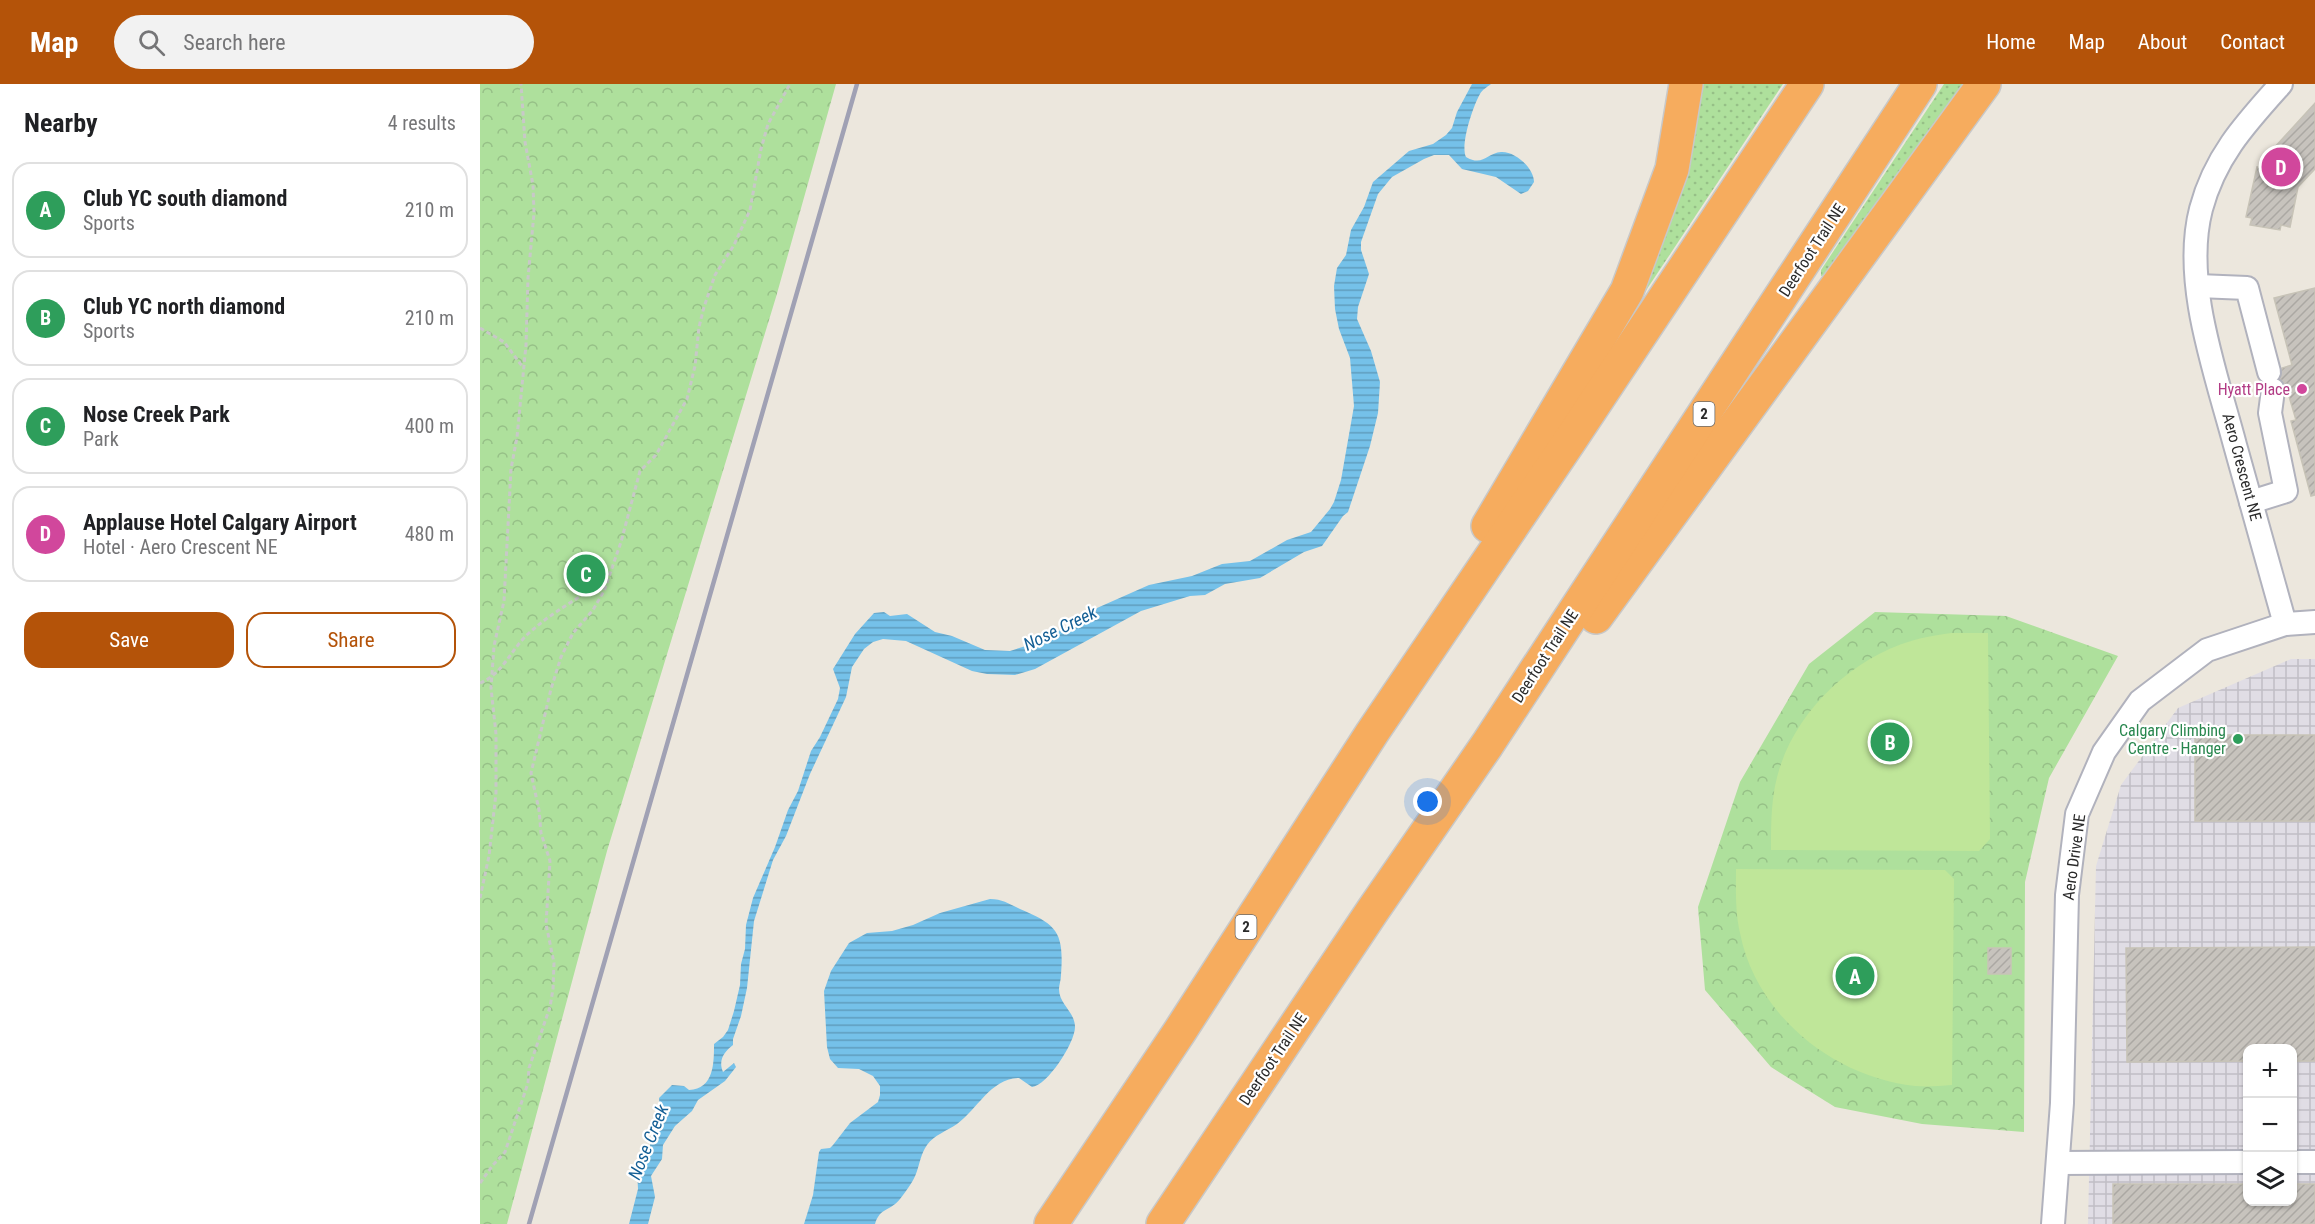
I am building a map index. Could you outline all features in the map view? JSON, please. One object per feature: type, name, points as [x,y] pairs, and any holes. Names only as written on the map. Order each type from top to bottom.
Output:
[{"type":"highway","points":[[1441,631],[1451,589],[1627,291],[1672,169],[1686,84]]},
{"type":"highway","name":"2","points":[[1051,1224],[1180,1031],[1294,851],[1807,84]]},
{"type":"highway","name":"Deerfoot Trail NE","points":[[1163,1224],[1373,910],[1487,745],[1920,84]]},
{"type":"highway","points":[[1487,745],[1516,727],[1984,84]]},
{"type":"street","name":"Aero Crescent NE","points":[[2281,84],[2241,128],[2217,164],[2201,208],[2195,241],[2198,286],[2207,334],[2285,624]]},
{"type":"street","points":[[2198,286],[2247,288],[2271,381],[2270,413],[2286,491],[2251,502]]},
{"type":"street","name":"Aero Drive NE","points":[[2053,1224],[2062,1103],[2067,895],[2077,814],[2104,753],[2140,701],[2207,650],[2285,624],[2315,622]]},
{"type":"street","points":[[2058,1162],[2243,1162]]},
{"type":"street","points":[[2297,1162],[2315,1162]]},
{"type":"path","points":[[480,898],[489,856],[496,793],[496,734],[492,678],[494,646],[504,601],[511,469],[517,437],[534,213],[533,185],[525,142],[521,84]]},
{"type":"path","points":[[480,1183],[505,1152],[528,1083],[529,1068],[550,1007],[553,989],[554,963],[546,924],[550,861],[545,850],[531,773],[534,753],[561,657],[573,633],[604,591],[621,542],[640,471],[656,455],[687,399],[695,366],[699,327],[704,307],[716,274],[734,245],[750,210],[768,124],[790,84]]},
{"type":"path","points":[[480,328],[504,342],[523,367]]},
{"type":"path","points":[[480,683],[492,678],[527,634],[608,578]]},
{"type":"shaded area","points":[[2291,659],[2315,659],[2315,1224],[2088,1224],[2096,866],[2121,785],[2178,708]]},
{"type":"green space","points":[[480,84],[836,84],[776,297],[607,851],[507,1224],[480,1224]]},
{"type":"green space","points":[[1693,84],[1783,84],[1635,307]]},
{"type":"green space","points":[[1944,84],[1970,84],[1828,274],[1821,276],[1821,270]]},
{"type":"green space","points":[[1875,612],[2006,616],[2118,656],[2049,778],[2025,882],[2024,1132],[1922,1124],[1835,1107],[1771,1067],[1705,990],[1698,907],[1740,782],[1809,664]]},
{"type":"green space","points":[[1951,633],[1988,633],[1990,839],[1979,851],[1771,850],[1775,786],[1782,761],[1807,716],[1843,678],[1865,662],[1911,641]]},
{"type":"green space","points":[[1736,869],[1945,870],[1954,879],[1952,1085],[1915,1086],[1885,1080],[1855,1070],[1828,1055],[1803,1037],[1781,1015],[1763,990],[1749,963],[1737,917]]},
{"type":"water","points":[[1472,84],[1491,84],[1481,93],[1471,116],[1466,135],[1466,157],[1477,161],[1501,152],[1512,154],[1523,161],[1531,171],[1534,182],[1528,191],[1521,194],[1496,177],[1462,169],[1449,155],[1434,155],[1392,177],[1378,194],[1361,242],[1361,250],[1369,274],[1358,307],[1357,319],[1371,351],[1380,382],[1378,413],[1370,446],[1348,512],[1322,546],[1304,552],[1260,578],[1225,584],[1205,595],[1190,596],[1141,611],[1035,669],[1015,675],[972,671],[906,641],[883,639],[873,642],[864,649],[852,667],[846,697],[810,774],[786,836],[773,860],[754,921],[747,988],[741,1016],[733,1045],[722,1060],[723,1072],[734,1063],[736,1067],[725,1081],[698,1100],[692,1111],[675,1126],[663,1145],[662,1159],[651,1176],[655,1197],[648,1224],[629,1224],[638,1189],[637,1169],[650,1146],[655,1125],[661,1119],[659,1098],[672,1085],[684,1086],[689,1090],[703,1085],[708,1080],[713,1067],[714,1044],[728,1030],[740,985],[746,925],[753,898],[788,810],[798,791],[811,751],[838,699],[840,688],[833,669],[855,634],[874,613],[884,612],[890,616],[907,614],[935,632],[952,636],[985,650],[1010,651],[1032,644],[1065,628],[1097,608],[1149,585],[1192,576],[1222,564],[1250,561],[1287,540],[1311,532],[1334,502],[1341,480],[1354,406],[1350,358],[1339,329],[1335,309],[1334,286],[1337,268],[1346,255],[1351,230],[1364,207],[1373,182],[1409,151],[1433,144],[1446,135],[1452,128],[1457,112]]},
{"type":"water","points":[[990,899],[1002,901],[1043,920],[1056,932],[1062,961],[1060,994],[1075,1026],[1066,1052],[1060,1062],[1038,1085],[1032,1087],[1019,1078],[1000,1084],[992,1089],[965,1118],[933,1138],[923,1152],[910,1186],[897,1203],[880,1215],[875,1224],[804,1224],[813,1195],[819,1152],[821,1149],[830,1148],[850,1123],[878,1102],[880,1095],[880,1086],[873,1076],[859,1069],[838,1068],[830,1059],[827,1047],[824,991],[831,971],[849,943],[867,933],[892,931],[940,913]]},
{"type":"building","points":[[2315,103],[2315,169],[2298,187],[2290,227],[2281,225],[2280,230],[2250,225],[2252,218],[2246,217],[2257,167],[2272,170],[2280,154],[2274,148]]},
{"type":"building","name":"Hyatt Place","points":[[2315,288],[2315,495],[2311,496],[2291,421],[2296,420],[2286,386],[2280,379],[2282,368],[2292,365],[2274,298]]},
{"type":"building","points":[[2195,735],[2315,735],[2315,821],[2195,821]]},
{"type":"building","points":[[2315,947],[2315,1061],[2297,1061],[2297,1044],[2243,1044],[2243,1061],[2127,1062],[2126,948]]},
{"type":"building","points":[[1988,948],[2011,948],[2011,974],[1988,974]]},
{"type":"building","points":[[2113,1184],[2243,1184],[2243,1206],[2297,1206],[2297,1184],[2315,1184],[2315,1224],[2113,1224]]},
{"type":"railway","points":[[529,1224],[857,84]]},
{"type":"place","name":"Applause Hotel Calgary Airport","points":[[2281,167]]},
{"type":"place","name":"Hyatt Place","points":[[2302,389]]},
{"type":"place","name":"Nose Creek Park","points":[[586,574]]},
{"type":"place","name":"Calgary Climbing Centre - Hanger","points":[[2238,739]]},
{"type":"place","name":"Club YC north diamond","points":[[1890,742]]},
{"type":"place","name":"Club YC south diamond","points":[[1855,976]]},
{"type":"water label","name":"Nose Creek","points":[[1060,628]]},
{"type":"water label","name":"Nose Creek","points":[[648,1142]]}]
